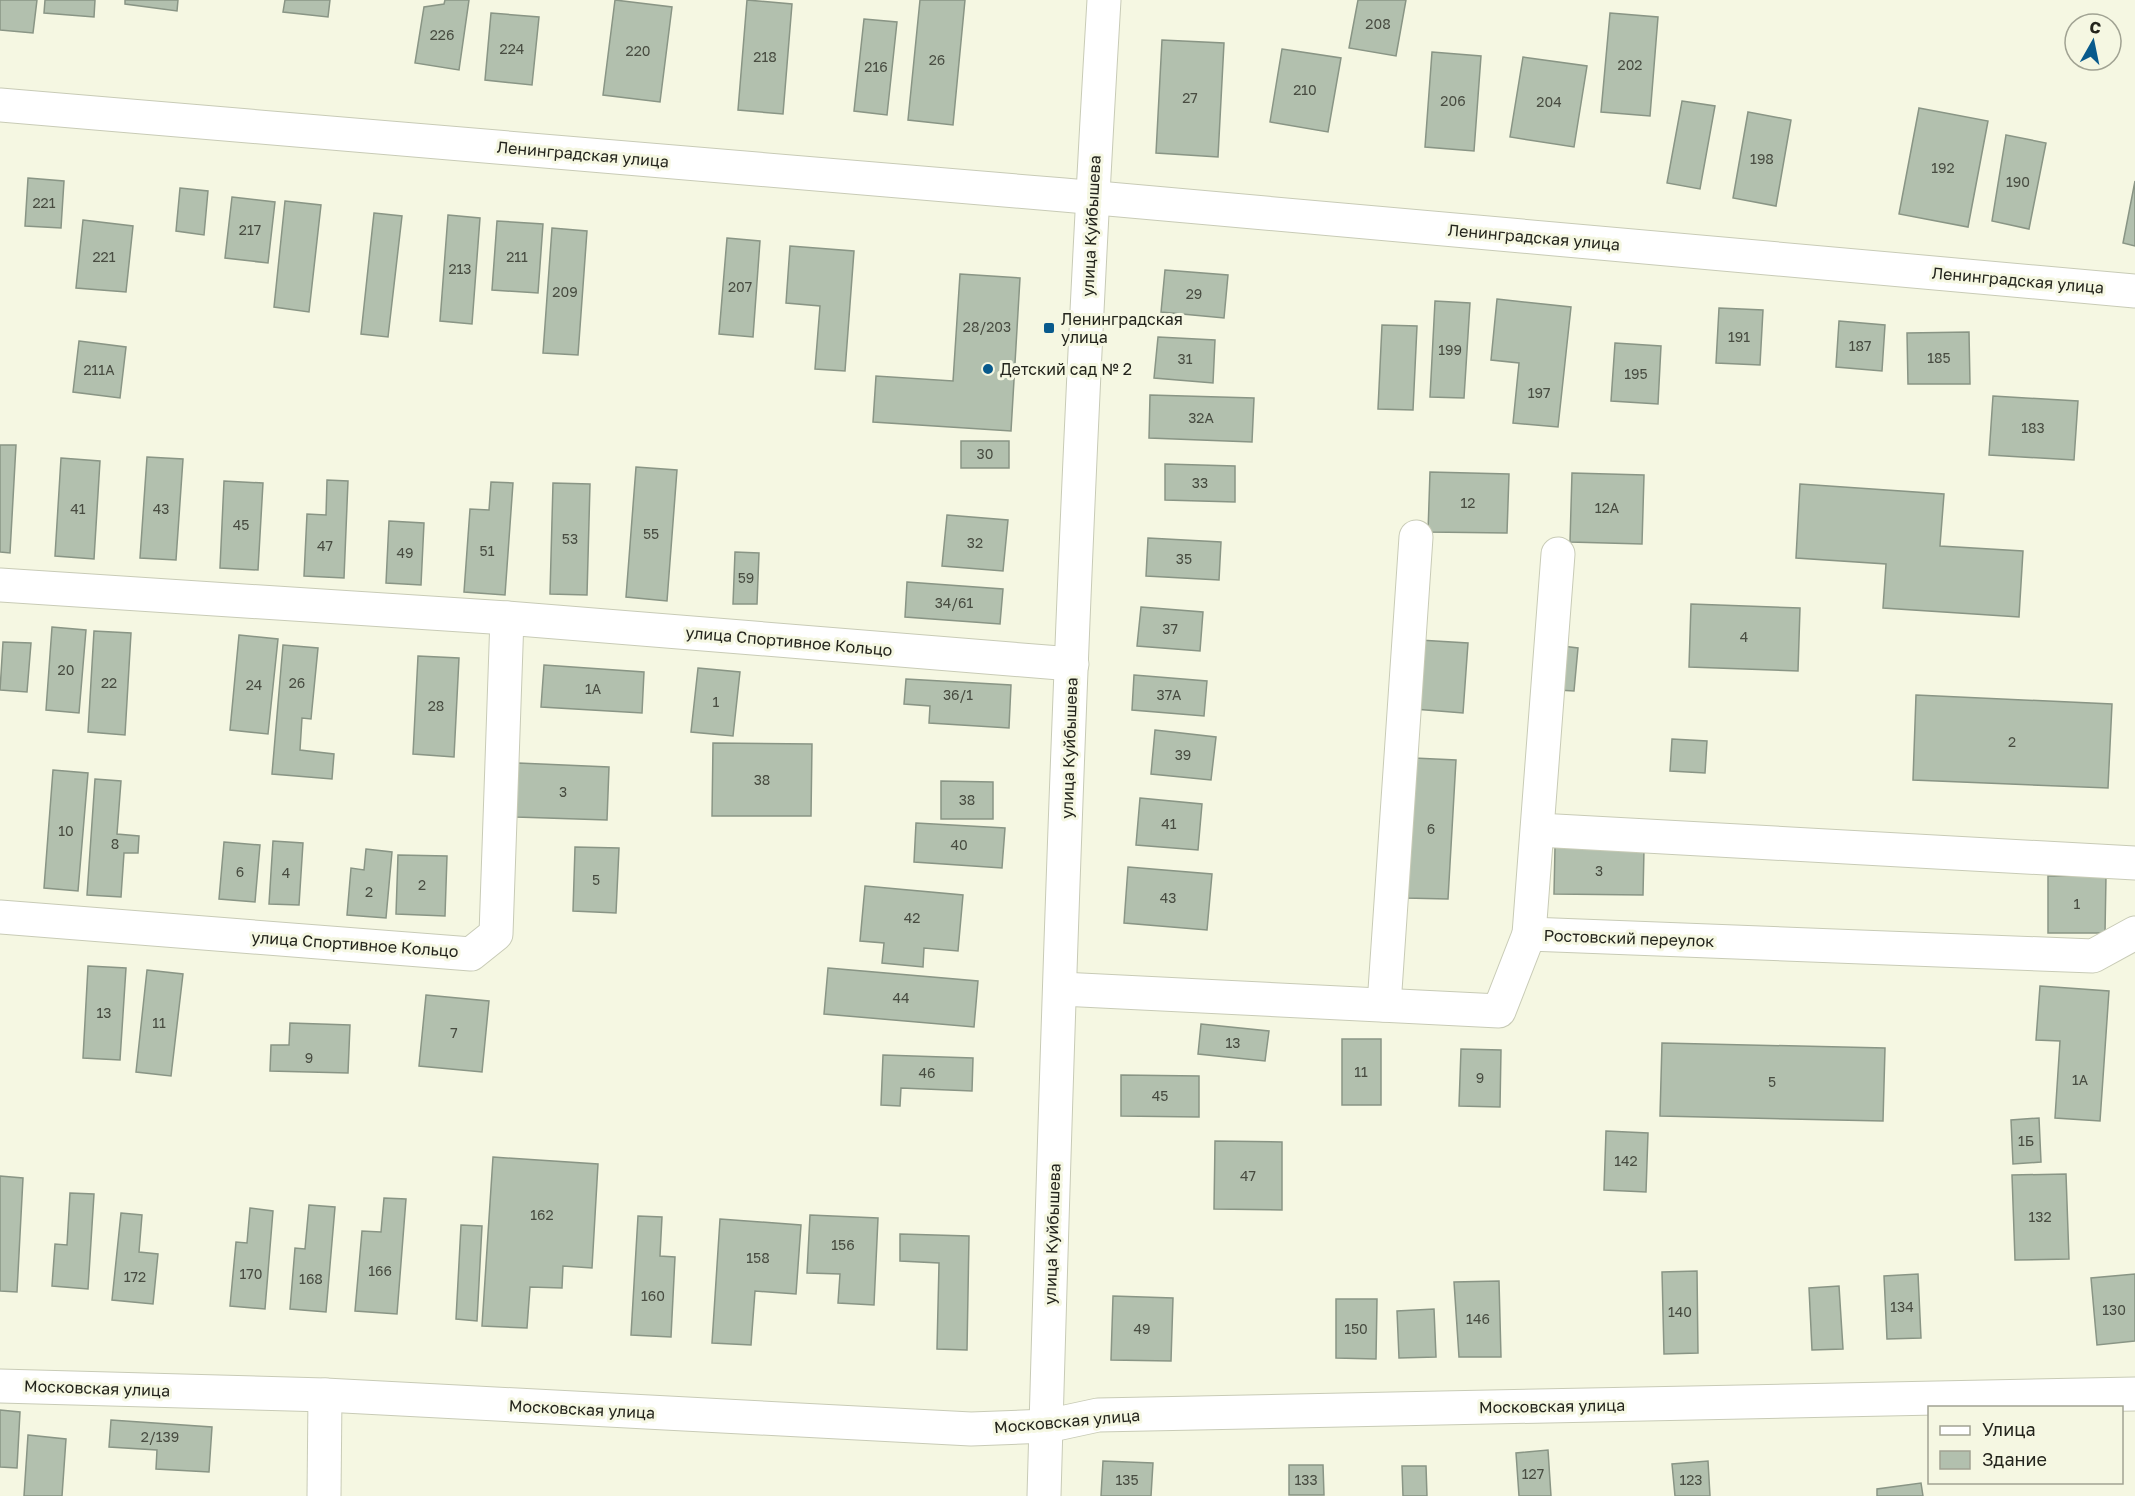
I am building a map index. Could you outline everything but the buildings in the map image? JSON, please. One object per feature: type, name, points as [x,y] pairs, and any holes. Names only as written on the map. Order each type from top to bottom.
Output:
[{"type":"street","name":"улица Куйбышева","points":[[1044,1496],[1071,664],[1092,197],[1104,0]]},
{"type":"street","name":"Ленинградская улица","points":[[0,105],[1092,197],[2135,291]]},
{"type":"street","points":[[1384,1005],[1416,537]]},
{"type":"street","points":[[1529,934],[1558,555]]},
{"type":"street","name":"улица Спортивное Кольцо","points":[[0,585],[507,618],[1071,664]]},
{"type":"street","name":"улица Спортивное Кольцо","points":[[0,917],[471,954],[496,934],[507,618]]},
{"type":"street","points":[[1538,831],[2135,863]]},
{"type":"street","name":"Ростовский переулок","points":[[1061,989],[1499,1011],[1529,934],[2093,956],[2135,933]]},
{"type":"street","name":"Московская улица","points":[[0,1386],[325,1395],[971,1429],[1047,1425],[1098,1415],[2135,1394]]},
{"type":"street","points":[[324,1496],[325,1395]]},
{"type":"place","name":"Ленинградская улица","points":[[1049,328]]},
{"type":"place","name":"Детский сад № 2","points":[[988,369]]}]
